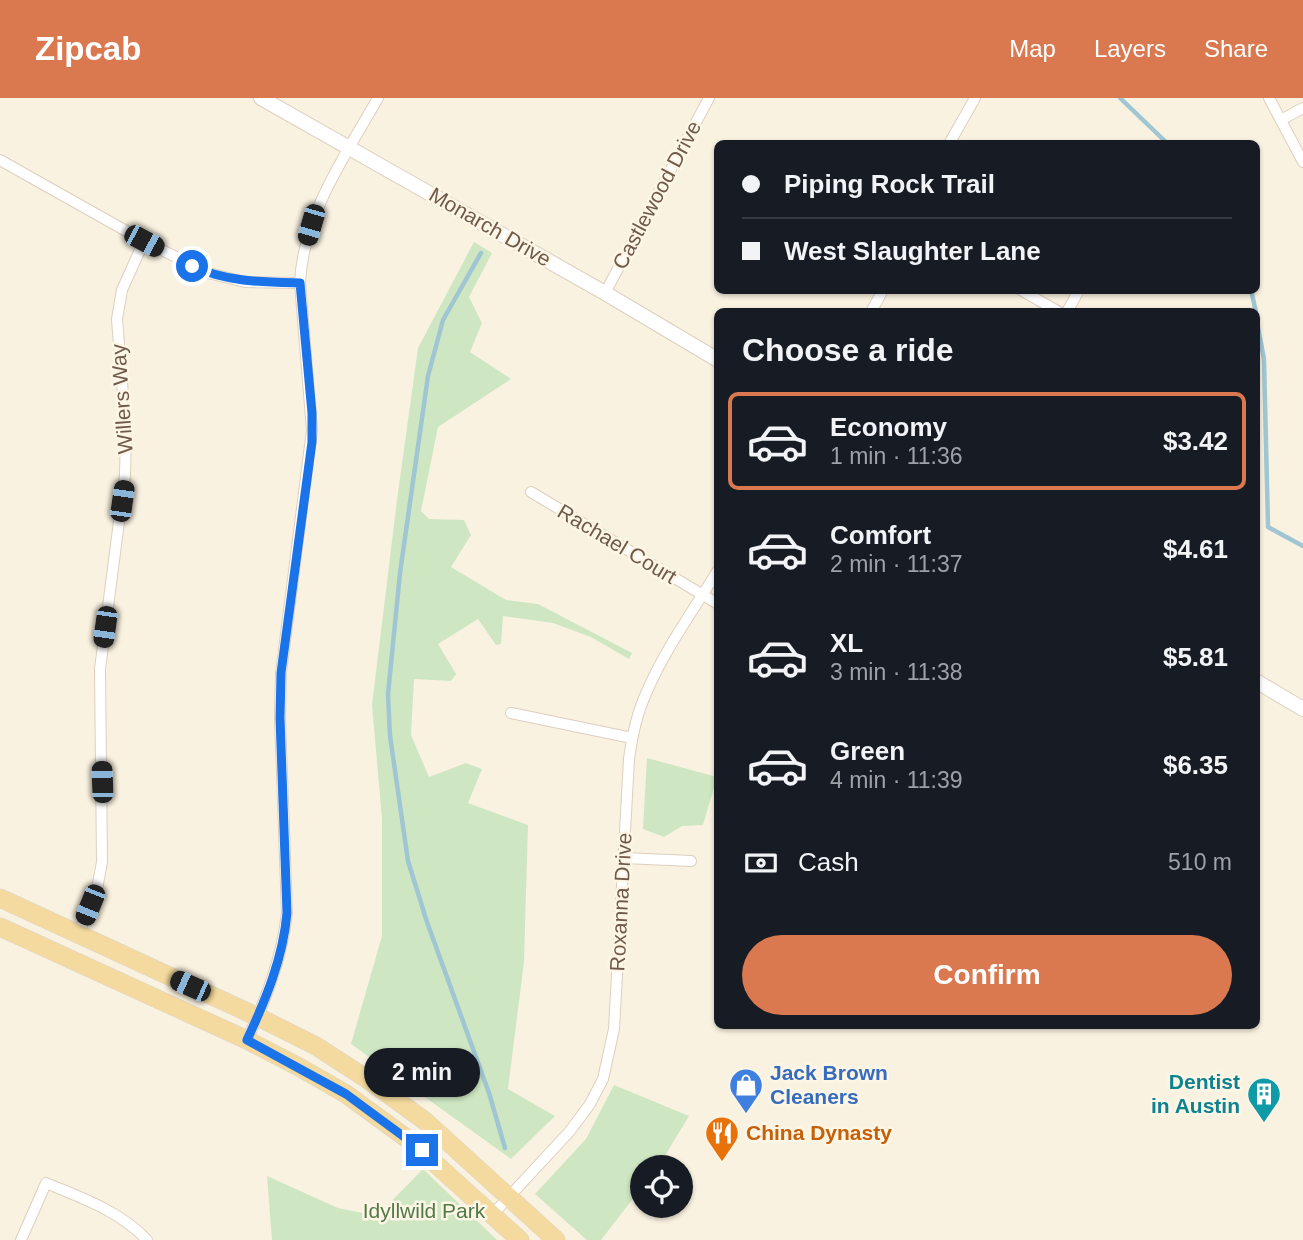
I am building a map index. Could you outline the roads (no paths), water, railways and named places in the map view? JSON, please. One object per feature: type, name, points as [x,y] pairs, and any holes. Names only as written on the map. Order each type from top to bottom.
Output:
[{"type":"main road","points":[[0,898],[316,1046],[425,1121],[556,1240]]},
{"type":"main road","points":[[0,927],[247,1040],[346,1094],[409,1140],[520,1240]]},
{"type":"street","name":"Monarch Drive","points":[[261,98],[714,358]]},
{"type":"street","points":[[247,1040],[278,963],[287,913],[280,718],[281,673],[312,430],[300,266],[311,225],[378,98]]},
{"type":"street","name":"Castlewood Drive","points":[[605,293],[709,98]]},
{"type":"street","points":[[951,140],[975,98]]},
{"type":"street","points":[[1269,98],[1303,162]]},
{"type":"street","points":[[1281,120],[1303,108]]},
{"type":"street","points":[[0,160],[192,266],[224,278],[245,282],[300,283]]},
{"type":"street","name":"Willers Way","points":[[78,935],[97,889],[103,846],[100,669],[127,449],[117,334],[118,305],[127,276],[144,241]]},
{"type":"street","points":[[1028,294],[1052,308]]},
{"type":"street","name":"Rachael Court","points":[[531,492],[714,602]]},
{"type":"street","name":"Roxanna Drive","points":[[493,1214],[570,1131],[590,1104],[603,1079],[614,1029],[632,738],[650,686],[714,577]]},
{"type":"street","points":[[1260,683],[1303,709]]},
{"type":"street","points":[[511,713],[632,738]]},
{"type":"street","points":[[624,858],[691,862]]},
{"type":"street","points":[[21,1240],[46,1182],[101,1206],[138,1230],[147,1240]]},
{"type":"waterway","points":[[1120,98],[1164,140]]},
{"type":"waterway","points":[[481,253],[443,320],[428,376],[400,573],[388,694],[390,736],[408,861],[427,922],[489,1093],[505,1148]]},
{"type":"waterway","points":[[1252,294],[1255,308]]},
{"type":"waterway","points":[[1260,338],[1264,359],[1268,527],[1303,546]]},
{"type":"place","name":"Jack Brown Cleaners","points":[[746,1115]]},
{"type":"place","name":"Dentist in Austin","points":[[1264,1124]]},
{"type":"place","name":"China Dynasty","points":[[722,1163]]},
{"type":"park label","name":"Idyllwild Park","points":[[424,1211]]}]
